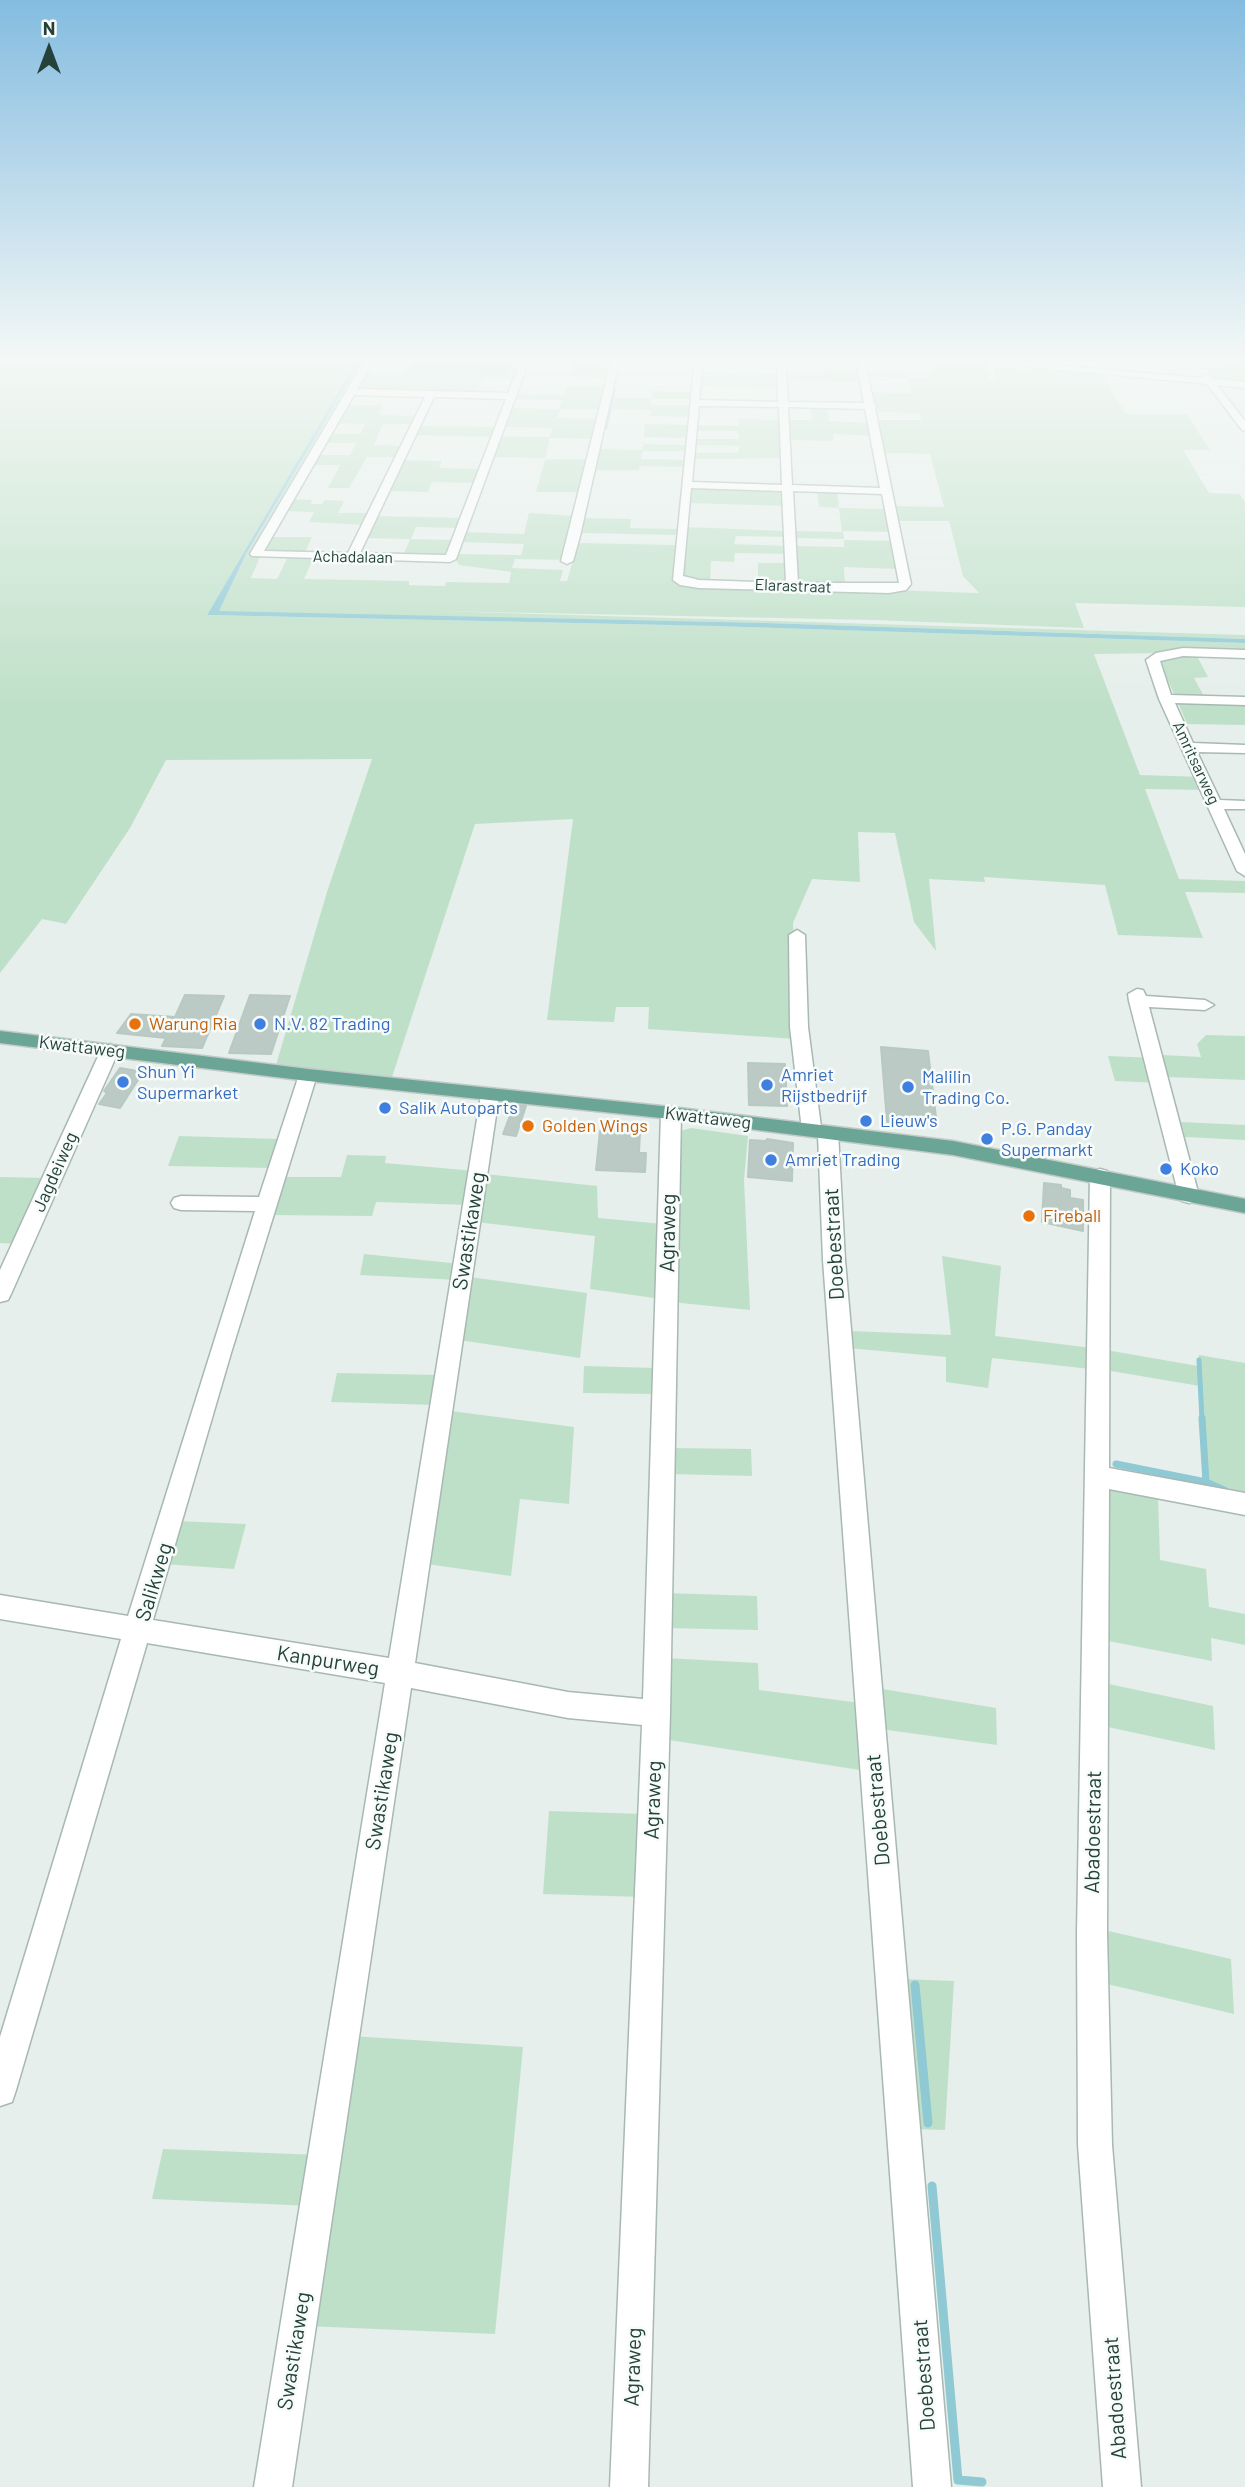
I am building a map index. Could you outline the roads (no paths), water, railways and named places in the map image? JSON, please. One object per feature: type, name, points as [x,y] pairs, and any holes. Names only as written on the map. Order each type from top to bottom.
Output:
[{"type":"main road","name":"Kwattaweg","points":[[0,1037],[308,1075],[671,1113],[953,1148],[1245,1206]]},
{"type":"street","name":"Achadalaan","points":[[303,474],[256,554],[450,559],[482,474]]},
{"type":"street","points":[[352,557],[392,474]]},
{"type":"street","points":[[567,561],[590,474]]},
{"type":"street","points":[[687,474],[686,485],[888,491],[885,474]]},
{"type":"street","points":[[788,474],[792,586]]},
{"type":"street","name":"Elarastraat","points":[[686,485],[677,577],[684,582],[889,589],[905,584],[888,491]]},
{"type":"street","name":"Amritsarweg","points":[[1245,654],[1174,652],[1159,655],[1153,660],[1166,699],[1245,871]]},
{"type":"street","points":[[1166,699],[1245,701]]},
{"type":"street","points":[[1189,747],[1245,749]]},
{"type":"street","points":[[1214,804],[1245,805]]},
{"type":"street","name":"Doebestraat","points":[[797,934],[799,1027],[820,1131],[834,1260],[932,2487]]},
{"type":"street","points":[[1189,1196],[1138,997],[1205,1006]]},
{"type":"street","name":"Jagdeiweg","points":[[0,1294],[110,1050]]},
{"type":"street","name":"Salikweg","points":[[0,2090],[308,1075]]},
{"type":"street","name":"Swastikaweg","points":[[273,2487],[490,1095]]},
{"type":"street","name":"Agraweg","points":[[629,2487],[656,1713],[671,1113]]},
{"type":"street","name":"Abadoestraat","points":[[1100,1176],[1092,1933],[1095,2145],[1122,2487]]},
{"type":"street","points":[[181,1203],[267,1204]]},
{"type":"street","points":[[1096,1476],[1245,1504]]},
{"type":"street","name":"Kanpurweg","points":[[0,1607],[401,1673],[568,1705],[656,1713]]},
{"type":"water","points":[[290,474],[294,474],[246,554],[219,611],[767,623],[1245,639],[1245,643],[713,626],[207,615]]},
{"type":"waterway","points":[[1199,1360],[1202,1420]]},
{"type":"waterway","points":[[1202,1418],[1206,1482]]},
{"type":"waterway","points":[[1116,1464],[1206,1482]]},
{"type":"waterway","points":[[1206,1482],[1224,1490]]},
{"type":"waterway","points":[[915,1985],[928,2123]]},
{"type":"waterway","points":[[932,2186],[958,2480],[982,2482]]},
{"type":"place","name":"Warung Ria","points":[[135,1024]]},
{"type":"place","name":"N.V. 82 Trading","points":[[260,1024]]},
{"type":"place","name":"Shun Yi Supermarket","points":[[123,1082]]},
{"type":"place","name":"Amriet Rijstbedrijf","points":[[767,1085]]},
{"type":"place","name":"Malilin Trading Co.","points":[[908,1087]]},
{"type":"place","name":"Salik Autoparts","points":[[385,1108]]},
{"type":"place","name":"Lieuw's","points":[[866,1121]]},
{"type":"place","name":"Golden Wings","points":[[528,1126]]},
{"type":"place","name":"P.G. Panday Supermarkt","points":[[987,1139]]},
{"type":"place","name":"Amriet Trading","points":[[771,1160]]},
{"type":"place","name":"Koko","points":[[1166,1169]]},
{"type":"place","name":"Fireball","points":[[1029,1216]]}]
